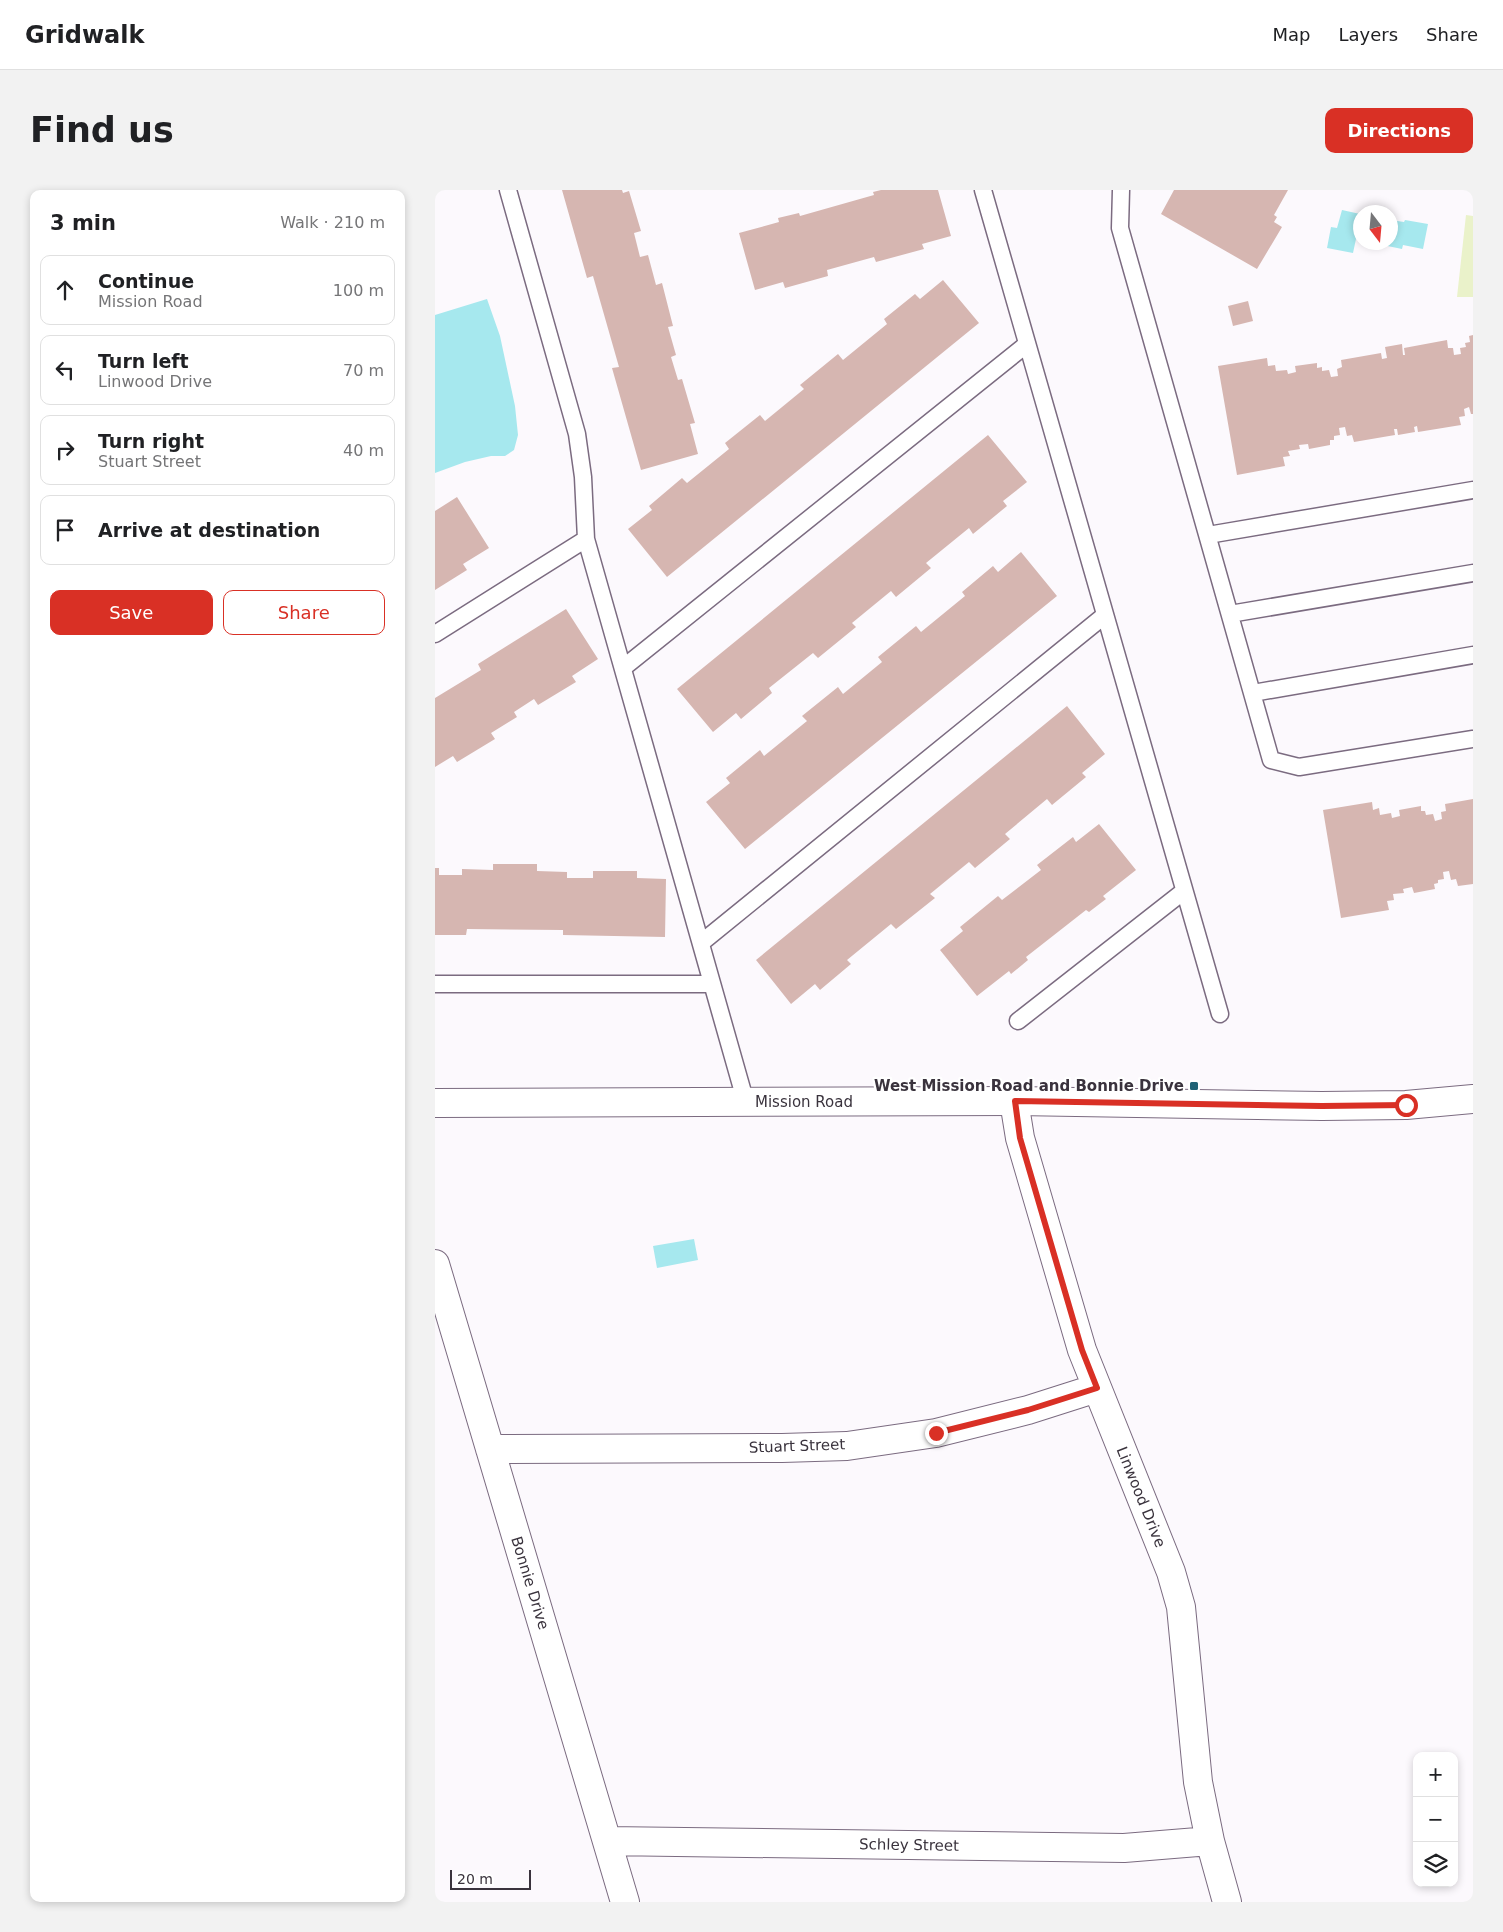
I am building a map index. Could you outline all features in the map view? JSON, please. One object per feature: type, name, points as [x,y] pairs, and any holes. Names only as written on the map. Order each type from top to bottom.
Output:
[{"type":"street","name":"Mission Road","points":[[435,1103],[1015,1101],[1322,1106],[1406,1105],[1473,1099]]},
{"type":"street","name":"Linwood Drive","points":[[1015,1101],[1023,1148],[1082,1350],[1171,1572],[1181,1606],[1198,1782],[1210,1841],[1227,1902]]},
{"type":"street","name":"Bonnie Drive","points":[[435,1264],[625,1902]]},
{"type":"street","name":"Stuart Street","points":[[490,1449],[847,1446],[936,1433],[1028,1410],[1097,1388]]},
{"type":"street","name":"Schley Street","points":[[607,1841],[1124,1848],[1210,1841]]},
{"type":"lane","points":[[508,190],[577,434],[583,477],[586,539],[746,1103]]},
{"type":"lane","points":[[983,190],[1220,1014]]},
{"type":"lane","points":[[1121,190],[1120,228],[1271,760],[1299,767],[1473,740]]},
{"type":"lane","points":[[623,668],[1027,344]]},
{"type":"lane","points":[[1208,535],[1473,490]]},
{"type":"lane","points":[[435,634],[586,539]]},
{"type":"lane","points":[[1230,614],[1473,573]]},
{"type":"lane","points":[[701,943],[1105,615]]},
{"type":"lane","points":[[1253,693],[1473,655]]},
{"type":"lane","points":[[1018,1021],[1184,891]]},
{"type":"lane","points":[[435,984],[712,984]]},
{"type":"green space","points":[[1466,215],[1473,216],[1473,297],[1457,297]]},
{"type":"water","points":[[1342,210],[1353,212],[1353,253],[1327,248],[1331,227],[1337,228]]},
{"type":"water","points":[[1405,220],[1428,224],[1423,249],[1403,245],[1402,249],[1398,248],[1398,221],[1404,222]]},
{"type":"water","points":[[487,299],[500,336],[515,406],[518,435],[514,450],[505,456],[491,456],[465,462],[435,473],[435,315]]},
{"type":"water","points":[[694,1239],[698,1260],[657,1268],[653,1246]]},
{"type":"building","points":[[562,190],[622,190],[623,193],[629,191],[641,231],[634,233],[640,257],[648,255],[656,285],[662,283],[673,326],[668,327],[676,355],[671,357],[678,380],[682,379],[695,423],[690,424],[698,454],[641,470],[612,368],[619,367],[593,276],[587,278]]},
{"type":"building","points":[[881,190],[938,190],[951,236],[922,244],[924,249],[876,262],[874,257],[827,270],[828,276],[785,288],[783,282],[755,290],[739,233],[779,222],[778,218],[799,213],[800,216],[874,195],[873,192]]},
{"type":"building","points":[[1174,190],[1288,190],[1274,215],[1277,217],[1274,222],[1282,227],[1257,269],[1161,214]]},
{"type":"building","points":[[943,280],[979,323],[667,577],[628,529],[652,510],[649,506],[682,478],[687,483],[729,449],[725,443],[760,415],[765,421],[804,389],[800,385],[838,354],[843,360],[887,324],[884,319],[915,294],[920,299]]},
{"type":"building","points":[[1248,301],[1253,321],[1233,326],[1228,306]]},
{"type":"building","points":[[1473,335],[1473,414],[1471,414],[1469,407],[1464,409],[1465,416],[1459,417],[1461,425],[1418,432],[1417,426],[1414,427],[1415,432],[1398,435],[1397,429],[1394,429],[1395,435],[1354,442],[1352,435],[1347,436],[1345,427],[1339,428],[1340,435],[1334,436],[1334,440],[1330,440],[1330,445],[1309,449],[1308,444],[1299,445],[1300,449],[1288,451],[1290,456],[1283,457],[1285,466],[1237,475],[1218,366],[1267,358],[1268,366],[1275,365],[1276,371],[1287,370],[1288,374],[1296,372],[1295,366],[1317,363],[1317,368],[1322,367],[1322,371],[1329,370],[1331,377],[1338,376],[1337,369],[1342,367],[1341,360],[1381,353],[1382,359],[1387,358],[1385,347],[1402,344],[1403,355],[1405,355],[1404,348],[1447,340],[1448,348],[1453,348],[1454,355],[1461,354],[1460,348],[1466,347],[1465,343],[1470,342],[1469,336]]},
{"type":"building","points":[[988,435],[1027,482],[1003,501],[1007,506],[973,534],[969,528],[926,563],[931,568],[896,597],[891,591],[852,623],[856,627],[818,658],[813,653],[769,688],[772,693],[741,719],[736,713],[713,732],[677,689]]},
{"type":"building","points":[[457,497],[489,548],[463,564],[467,570],[435,590],[435,511]]},
{"type":"building","points":[[1021,552],[1057,596],[745,849],[706,802],[730,783],[726,778],[760,750],[764,756],[807,721],[802,716],[838,687],[843,694],[882,662],[878,657],[916,626],[921,632],[965,596],[962,592],[993,566],[998,572]]},
{"type":"building","points":[[566,609],[598,659],[572,676],[576,682],[538,705],[534,699],[514,712],[517,717],[491,733],[495,739],[457,762],[453,756],[435,767],[435,698],[481,670],[478,664]]},
{"type":"building","points":[[1067,706],[1105,754],[1082,773],[1086,777],[1052,805],[1047,799],[1005,834],[1010,839],[975,868],[969,862],[930,894],[935,898],[896,929],[891,924],[847,960],[851,964],[820,990],[815,984],[791,1004],[756,960]]},
{"type":"building","points":[[1473,799],[1473,884],[1458,886],[1456,879],[1451,880],[1449,871],[1443,872],[1444,879],[1438,880],[1438,883],[1434,884],[1435,889],[1414,893],[1412,887],[1403,889],[1404,893],[1393,894],[1394,900],[1387,901],[1389,910],[1341,918],[1323,810],[1372,802],[1373,810],[1379,808],[1380,815],[1391,813],[1392,818],[1400,816],[1399,810],[1421,806],[1421,811],[1425,811],[1426,815],[1433,814],[1435,821],[1442,819],[1441,812],[1446,811],[1445,804]]},
{"type":"building","points":[[1099,824],[1136,870],[1103,896],[1106,899],[1089,912],[1086,910],[1026,957],[1028,960],[1011,974],[1009,971],[977,996],[940,950],[963,931],[960,927],[998,896],[1002,900],[1041,870],[1037,865],[1073,837],[1076,842]]},
{"type":"building","points":[[493,864],[537,864],[537,871],[567,872],[567,878],[593,878],[593,871],[637,871],[637,878],[666,879],[665,937],[563,935],[563,930],[467,929],[466,935],[435,935],[435,868],[439,868],[439,875],[462,875],[462,869],[493,870]]},
{"type":"place","name":"West Mission Road and Bonnie Drive","points":[[1194,1086]]},
{"type":"route","points":[[936,1433],[1028,1410],[1097,1388],[1082,1350],[1020,1138],[1015,1101],[1322,1106],[1406,1105]]}]
